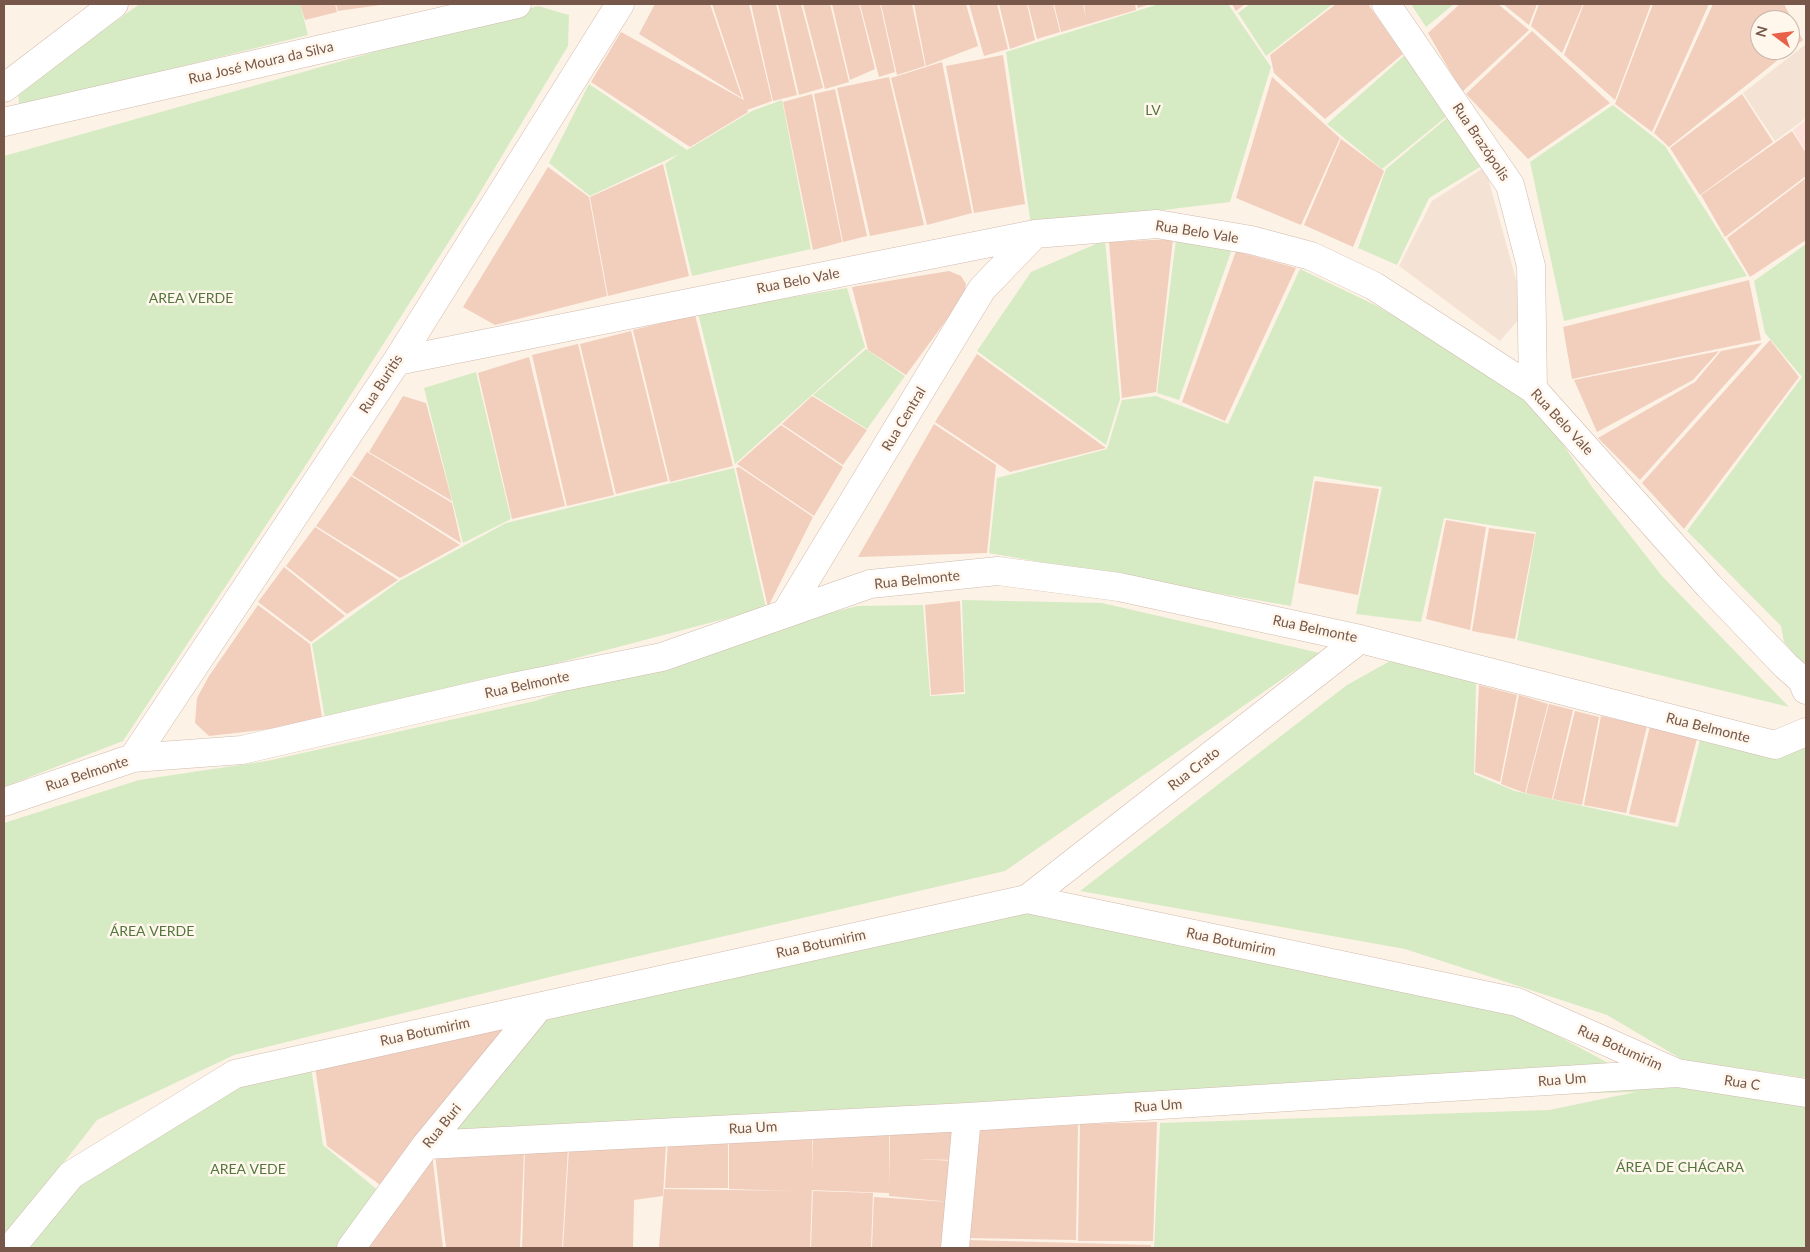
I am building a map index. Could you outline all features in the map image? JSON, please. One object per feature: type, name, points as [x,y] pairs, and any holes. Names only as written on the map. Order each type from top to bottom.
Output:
[{"type":"street","points":[[4,88],[114,4]]},
{"type":"street","name":"Rua José Moura da Silva","points":[[4,122],[518,4]]},
{"type":"street","name":"Rua Buritis","points":[[133,758],[397,361],[620,4]]},
{"type":"street","name":"Rua Brazópolis","points":[[1386,4],[1510,184],[1531,266],[1533,389]]},
{"type":"street","name":"Rua Belo Vale","points":[[397,361],[1036,234],[1157,224],[1251,240],[1311,256],[1374,286],[1533,389],[1709,586],[1786,666],[1802,680],[1806,690]]},
{"type":"street","name":"Rua Central","points":[[785,614],[982,290],[1036,234]]},
{"type":"street","name":"Rua Belmonte","points":[[4,802],[133,758],[242,750],[513,687],[662,656],[870,584],[998,571],[1119,587],[1360,639],[1775,745],[1806,732]]},
{"type":"street","name":"Rua Crato","points":[[1027,899],[1360,639]]},
{"type":"street","name":"Rua Botumirim","points":[[11,1248],[71,1175],[234,1074],[1027,899],[1517,1002],[1677,1073]]},
{"type":"street","name":"Rua Buri","points":[[351,1248],[426,1145],[539,1007]]},
{"type":"street","name":"Rua C","points":[[1677,1073],[1806,1093]]},
{"type":"street","name":"Rua Um","points":[[426,1145],[967,1118],[1677,1073]]},
{"type":"street","points":[[955,1248],[967,1118]]},
{"type":"shaded area","points":[[1806,44],[1806,118],[1775,141],[1743,93],[1785,60],[1800,60],[1800,49]]},
{"type":"shaded area","points":[[1806,120],[1806,152],[1793,130]]},
{"type":"shaded area","points":[[1485,167],[1525,312],[1500,341],[1399,266],[1432,201]]},
{"type":"green space","points":[[140,4],[300,4],[308,35],[19,107],[18,89]]},
{"type":"green space","name":"LV","points":[[1159,4],[1228,4],[1271,67],[1230,202],[1031,226],[1006,52]]},
{"type":"green space","points":[[1250,4],[1333,4],[1266,56],[1238,13]]},
{"type":"green space","points":[[1411,4],[1454,4],[1426,27]]},
{"type":"green space","name":"AREA VERDE","points":[[538,6],[569,15],[568,46],[473,204],[302,471],[123,741],[4,787],[4,156]]},
{"type":"green space","points":[[1404,56],[1452,112],[1382,169],[1327,124]]},
{"type":"green space","points":[[589,84],[687,150],[752,111],[782,100],[811,249],[692,276],[665,164],[679,154],[590,196],[549,163]]},
{"type":"green space","points":[[1613,105],[1665,146],[1747,276],[1564,321],[1530,162]]},
{"type":"green space","points":[[1453,113],[1485,164],[1429,198],[1397,265],[1358,248],[1386,169]]},
{"type":"green space","points":[[1176,239],[1232,249],[1179,400],[1157,393]]},
{"type":"green space","points":[[1105,240],[1120,399],[1106,445],[977,351],[1031,272]]},
{"type":"green space","points":[[1806,244],[1806,669],[1784,642],[1781,626],[1687,531],[1802,377],[1765,333],[1754,281]]},
{"type":"green space","points":[[1300,269],[1377,306],[1533,400],[1592,487],[1662,576],[1789,707],[1517,640],[1536,532],[1444,518],[1421,622],[1356,614],[1382,487],[1314,476],[1291,606],[989,553],[997,478],[1107,449],[1122,400],[1156,396],[1228,424]]},
{"type":"green space","points":[[847,288],[865,347],[735,464],[698,313]]},
{"type":"green space","points":[[866,349],[905,376],[867,429],[813,395]]},
{"type":"green space","points":[[476,372],[511,519],[463,543],[424,388]]},
{"type":"green space","points":[[734,468],[766,608],[326,724],[312,644],[401,580],[506,523]]},
{"type":"green space","name":"ÁREA VERDE","points":[[962,600],[1102,603],[1320,653],[1005,871],[570,972],[234,1055],[97,1120],[4,1239],[4,823],[139,780],[267,761],[535,701],[662,657],[857,606],[923,605],[930,696],[965,694]]},
{"type":"green space","points":[[1390,661],[1429,667],[1476,683],[1474,774],[1515,791],[1678,827],[1701,736],[1806,745],[1806,1078],[1683,1060],[1607,1015],[1405,949],[1080,891],[1347,685]]},
{"type":"green space","name":"ÁREA DE CHÁCARA","points":[[1028,910],[1513,1012],[1655,1088],[1678,1084],[1806,1104],[1806,1248],[1154,1248],[1160,1123],[1549,1110],[1636,1092],[1003,1108],[450,1133],[544,1016]]},
{"type":"green space","name":"AREA VEDE","points":[[311,1067],[323,1145],[380,1192],[339,1248],[22,1248],[77,1181],[239,1083]]},
{"type":"building","points":[[300,4],[335,4],[337,12],[305,20]]},
{"type":"building","points":[[336,4],[380,4],[380,5],[338,11]]},
{"type":"building","points":[[655,4],[710,4],[742,98],[639,34]]},
{"type":"building","points":[[712,4],[749,4],[772,101],[747,110],[748,112],[690,147],[591,82],[621,32],[744,100]]},
{"type":"building","points":[[751,4],[776,4],[797,95],[773,101]]},
{"type":"building","points":[[778,4],[801,4],[823,88],[799,95]]},
{"type":"building","points":[[803,4],[830,4],[849,82],[825,89]]},
{"type":"building","points":[[832,4],[859,4],[875,69],[850,80]]},
{"type":"building","points":[[860,4],[880,4],[895,72],[879,77]]},
{"type":"building","points":[[881,4],[912,4],[925,66],[897,75]]},
{"type":"building","points":[[914,4],[966,4],[978,46],[926,66]]},
{"type":"building","points":[[969,4],[997,4],[1008,49],[984,56]]},
{"type":"building","points":[[999,4],[1027,4],[1035,40],[1010,49]]},
{"type":"building","points":[[1028,4],[1053,4],[1060,32],[1037,39]]},
{"type":"building","points":[[1054,4],[1083,4],[1086,20],[1084,4],[1135,4],[1136,10],[1061,32]]},
{"type":"building","points":[[1137,4],[1150,4],[1138,8]]},
{"type":"building","points":[[1232,4],[1245,4],[1236,11]]},
{"type":"building","points":[[1336,4],[1368,4],[1403,54],[1325,119],[1274,73],[1270,55]]},
{"type":"building","points":[[1460,4],[1498,4],[1529,30],[1462,92],[1428,33]]},
{"type":"building","points":[[1503,4],[1537,4],[1529,25]]},
{"type":"building","points":[[1539,4],[1583,4],[1562,53],[1531,26]]},
{"type":"building","points":[[1584,4],[1651,4],[1615,100],[1564,55]]},
{"type":"building","points":[[1653,4],[1709,4],[1652,132],[1615,104]]},
{"type":"building","points":[[1713,4],[1784,4],[1787,10],[1750,10],[1750,60],[1778,60],[1669,147],[1654,133]]},
{"type":"building","points":[[1532,31],[1610,103],[1528,159],[1466,94]]},
{"type":"building","points":[[1003,55],[1025,204],[974,213],[946,66]]},
{"type":"building","points":[[942,62],[972,213],[927,225],[891,78]]},
{"type":"building","points":[[889,77],[924,225],[870,236],[837,88]]},
{"type":"building","points":[[1272,77],[1340,138],[1301,225],[1236,198]]},
{"type":"building","points":[[835,89],[867,236],[843,242],[814,94]]},
{"type":"building","points":[[812,94],[842,242],[813,250],[783,102]]},
{"type":"building","points":[[1742,94],[1773,142],[1700,195],[1670,148]]},
{"type":"building","points":[[1792,131],[1806,153],[1806,176],[1725,237],[1701,195]]},
{"type":"building","points":[[1341,139],[1384,171],[1353,247],[1304,225]]},
{"type":"building","points":[[663,164],[689,276],[608,296],[590,197]]},
{"type":"building","points":[[548,167],[589,197],[607,296],[495,325],[463,307]]},
{"type":"building","points":[[1806,178],[1806,240],[1750,277],[1727,238]]},
{"type":"building","points":[[1173,239],[1156,392],[1122,398],[1109,242]]},
{"type":"building","points":[[1236,251],[1296,268],[1225,421],[1182,402]]},
{"type":"building","points":[[949,271],[961,276],[966,284],[964,296],[906,375],[868,350],[852,287]]},
{"type":"building","points":[[1749,280],[1761,340],[1572,379],[1563,327]]},
{"type":"building","points":[[695,315],[733,466],[670,482],[633,330]]},
{"type":"building","points":[[631,331],[668,481],[616,494],[580,344]]},
{"type":"building","points":[[1770,340],[1799,377],[1684,529],[1642,483]]},
{"type":"building","points":[[1762,343],[1640,480],[1598,438],[1695,382],[1721,351]]},
{"type":"building","points":[[578,344],[614,495],[567,506],[532,355]]},
{"type":"building","points":[[1719,351],[1693,380],[1597,432],[1574,380]]},
{"type":"building","points":[[977,354],[1106,448],[1010,472],[935,422]]},
{"type":"building","points":[[529,357],[565,506],[512,519],[478,373]]},
{"type":"building","points":[[403,396],[426,403],[452,501],[369,452]]},
{"type":"building","points":[[812,396],[867,430],[843,465],[782,424]]},
{"type":"building","points":[[934,424],[996,465],[987,553],[858,557]]},
{"type":"building","points":[[781,425],[843,467],[814,516],[737,464]]},
{"type":"building","points":[[367,452],[452,503],[461,543],[352,475]]},
{"type":"building","points":[[739,467],[813,517],[768,607],[736,468]]},
{"type":"building","points":[[351,476],[460,545],[400,578],[316,526]]},
{"type":"building","points":[[1315,481],[1379,489],[1358,595],[1298,583]]},
{"type":"building","points":[[1446,520],[1486,527],[1470,630],[1426,619]]},
{"type":"building","points":[[315,527],[398,580],[347,614],[286,566]]},
{"type":"building","points":[[1489,528],[1535,534],[1515,639],[1472,631]]},
{"type":"building","points":[[284,567],[345,616],[311,642],[258,602]]},
{"type":"building","points":[[960,601],[964,692],[931,695],[925,605]]},
{"type":"building","points":[[258,605],[310,644],[323,723],[209,736],[195,723],[197,698],[209,676]]},
{"type":"building","points":[[1479,685],[1517,695],[1500,782],[1475,772]]},
{"type":"building","points":[[1519,695],[1548,704],[1525,793],[1501,784]]},
{"type":"building","points":[[1549,704],[1573,710],[1552,799],[1526,793]]},
{"type":"building","points":[[1575,711],[1599,717],[1582,805],[1553,799]]},
{"type":"building","points":[[1601,716],[1647,726],[1626,813],[1584,805]]},
{"type":"building","points":[[1650,726],[1698,735],[1675,823],[1629,814]]},
{"type":"building","points":[[511,1024],[383,1187],[327,1146],[315,1067]]},
{"type":"building","points":[[1157,1122],[1153,1241],[1078,1241],[1080,1124]]},
{"type":"building","points":[[1078,1125],[1076,1240],[967,1238],[976,1127]]},
{"type":"building","points":[[956,1128],[953,1160],[915,1159],[953,1161],[950,1202],[889,1196],[889,1193],[812,1190],[810,1248],[659,1247],[664,1189],[795,1191],[729,1189],[729,1140],[812,1136],[812,1172],[813,1135],[889,1132],[889,1189],[890,1132]]},
{"type":"building","points":[[728,1140],[728,1188],[665,1188],[668,1142]]},
{"type":"building","points":[[666,1143],[663,1196],[634,1200],[633,1248],[563,1248],[569,1148]]},
{"type":"building","points":[[568,1148],[562,1248],[522,1248],[525,1150]]},
{"type":"building","points":[[524,1151],[520,1248],[446,1248],[435,1154]]},
{"type":"building","points":[[432,1153],[443,1248],[363,1248]]},
{"type":"building","points":[[813,1191],[873,1193],[871,1248],[811,1248]]},
{"type":"building","points":[[874,1197],[949,1202],[946,1248],[872,1248]]},
{"type":"building","points":[[967,1240],[1151,1245],[1151,1248],[966,1248]]}]
